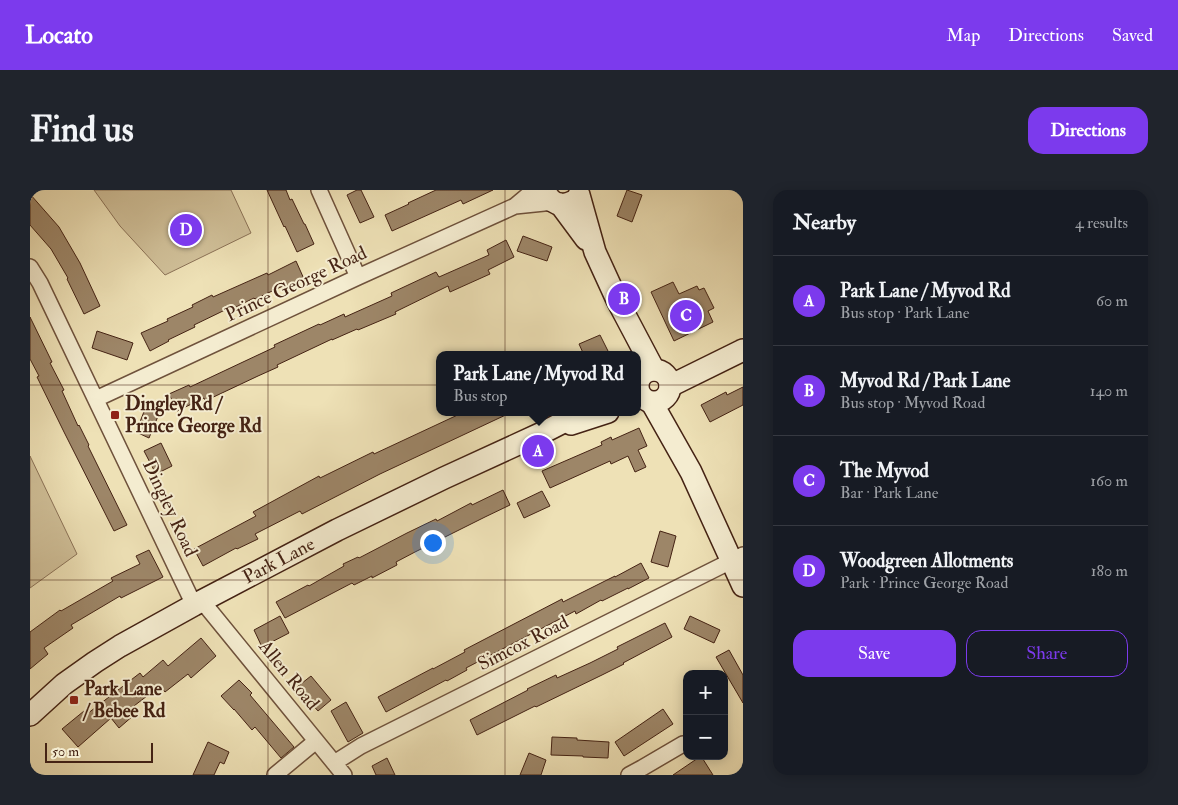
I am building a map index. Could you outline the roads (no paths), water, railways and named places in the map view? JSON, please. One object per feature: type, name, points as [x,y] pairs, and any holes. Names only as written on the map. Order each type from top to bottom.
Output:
[{"type":"main road","points":[[564,196],[617,300],[636,351]]},
{"type":"main road","points":[[617,300],[633,351]]},
{"type":"main road","points":[[649,385],[740,351]]},
{"type":"main road","points":[[641,364],[649,385],[691,472],[737,558],[743,586]]},
{"type":"main road","name":"Park Lane","points":[[30,715],[64,684],[95,662],[198,603],[337,530],[575,416]]},
{"type":"main road","name":"Park Lane","points":[[542,433],[595,416]]},
{"type":"street","points":[[319,190],[358,277]]},
{"type":"street","name":"Prince George Road","points":[[515,206],[534,190]]},
{"type":"street","name":"Prince George Road","points":[[96,399],[515,206],[564,196]]},
{"type":"street","name":"Dingley Road","points":[[30,267],[40,283],[198,603]]},
{"type":"street","name":"Simcox Road","points":[[334,763],[361,746],[737,558]]},
{"type":"street","name":"Allen Road","points":[[198,603],[344,775]]},
{"type":"street","points":[[275,775],[316,741]]},
{"type":"street","points":[[639,773],[682,744]]},
{"type":"place","name":"Woodgreen Allotments","points":[[186,230]]},
{"type":"place","name":"Myvod Rd / Park Lane","points":[[624,299]]},
{"type":"place","name":"The Myvod","points":[[686,316]]},
{"type":"place","name":"Dingley Rd / Prince George Rd","points":[[115,415]]},
{"type":"place","name":"Park Lane / Myvod Rd","points":[[538,451]]},
{"type":"place","name":"Park Lane / Bebee Rd","points":[[74,700]]}]
